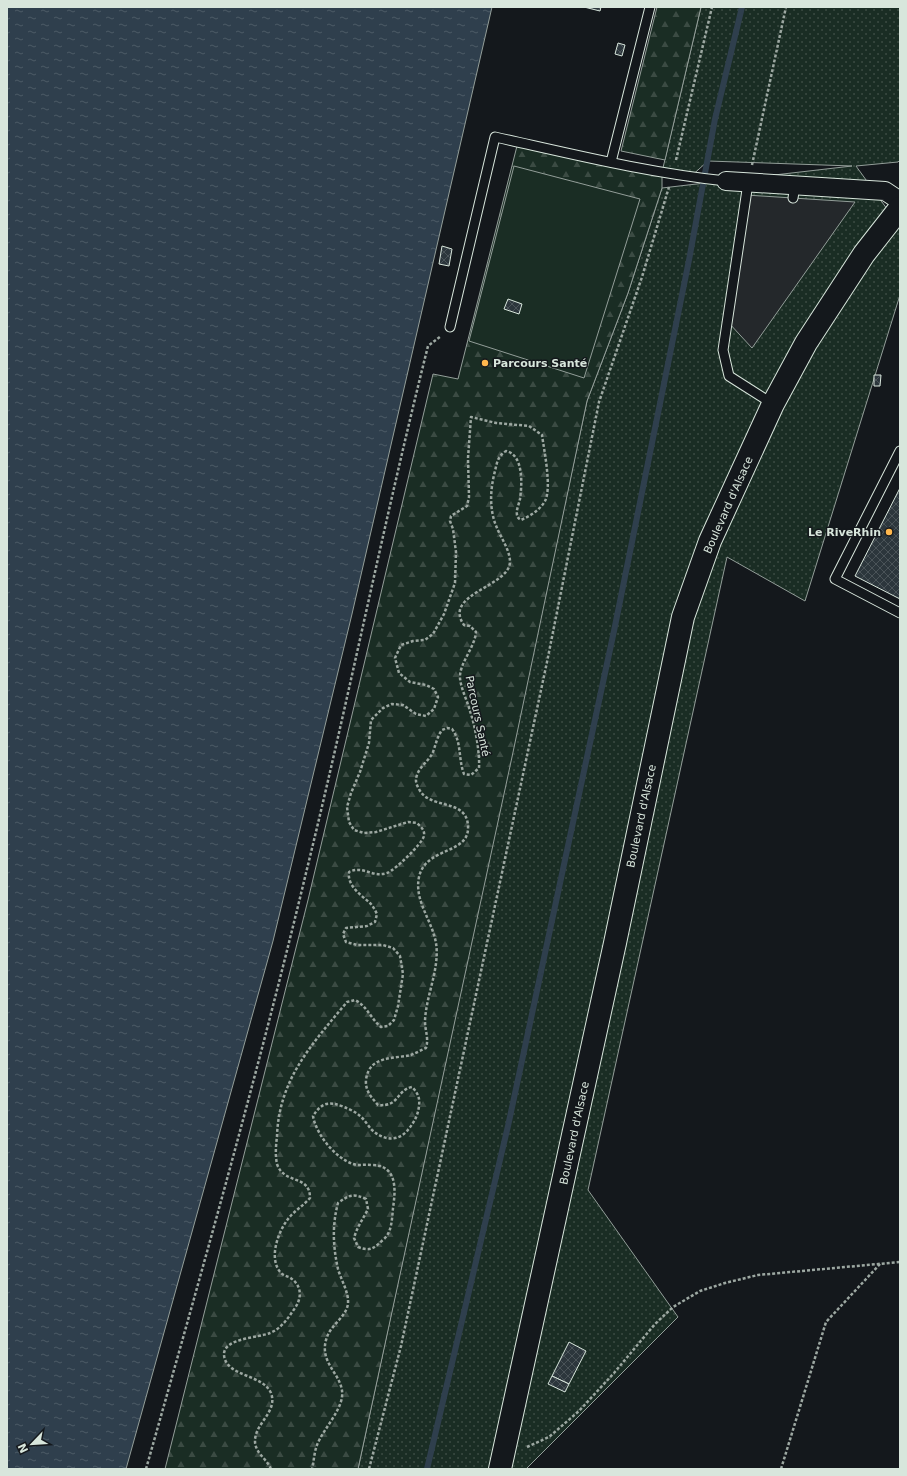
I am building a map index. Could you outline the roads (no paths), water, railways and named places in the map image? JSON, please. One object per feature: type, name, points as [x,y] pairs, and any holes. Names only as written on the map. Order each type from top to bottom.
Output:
[{"type":"street","points":[[726,182],[748,183],[794,192],[885,191],[900,201]]},
{"type":"street","name":"Boulevard d'Alsace","points":[[502,1462],[613,951],[683,617],[710,541],[774,404],[806,342],[864,254],[900,208]]},
{"type":"lane","points":[[611,162],[649,11],[641,7]]},
{"type":"lane","points":[[450,327],[495,137],[688,178],[726,182]]},
{"type":"lane","points":[[748,183],[723,350],[729,376],[774,404]]},
{"type":"lane","points":[[900,451],[835,579],[900,613]]},
{"type":"water","points":[[7,7],[492,7],[352,614],[273,941],[126,1469],[7,1469]]},
{"type":"waterway","points":[[427,1469],[508,1126],[614,631],[689,260],[715,119],[742,7]]},
{"type":"place","name":"Parcours Santé","points":[[485,363]]},
{"type":"place","name":"Le RiveRhin","points":[[889,532]]}]
